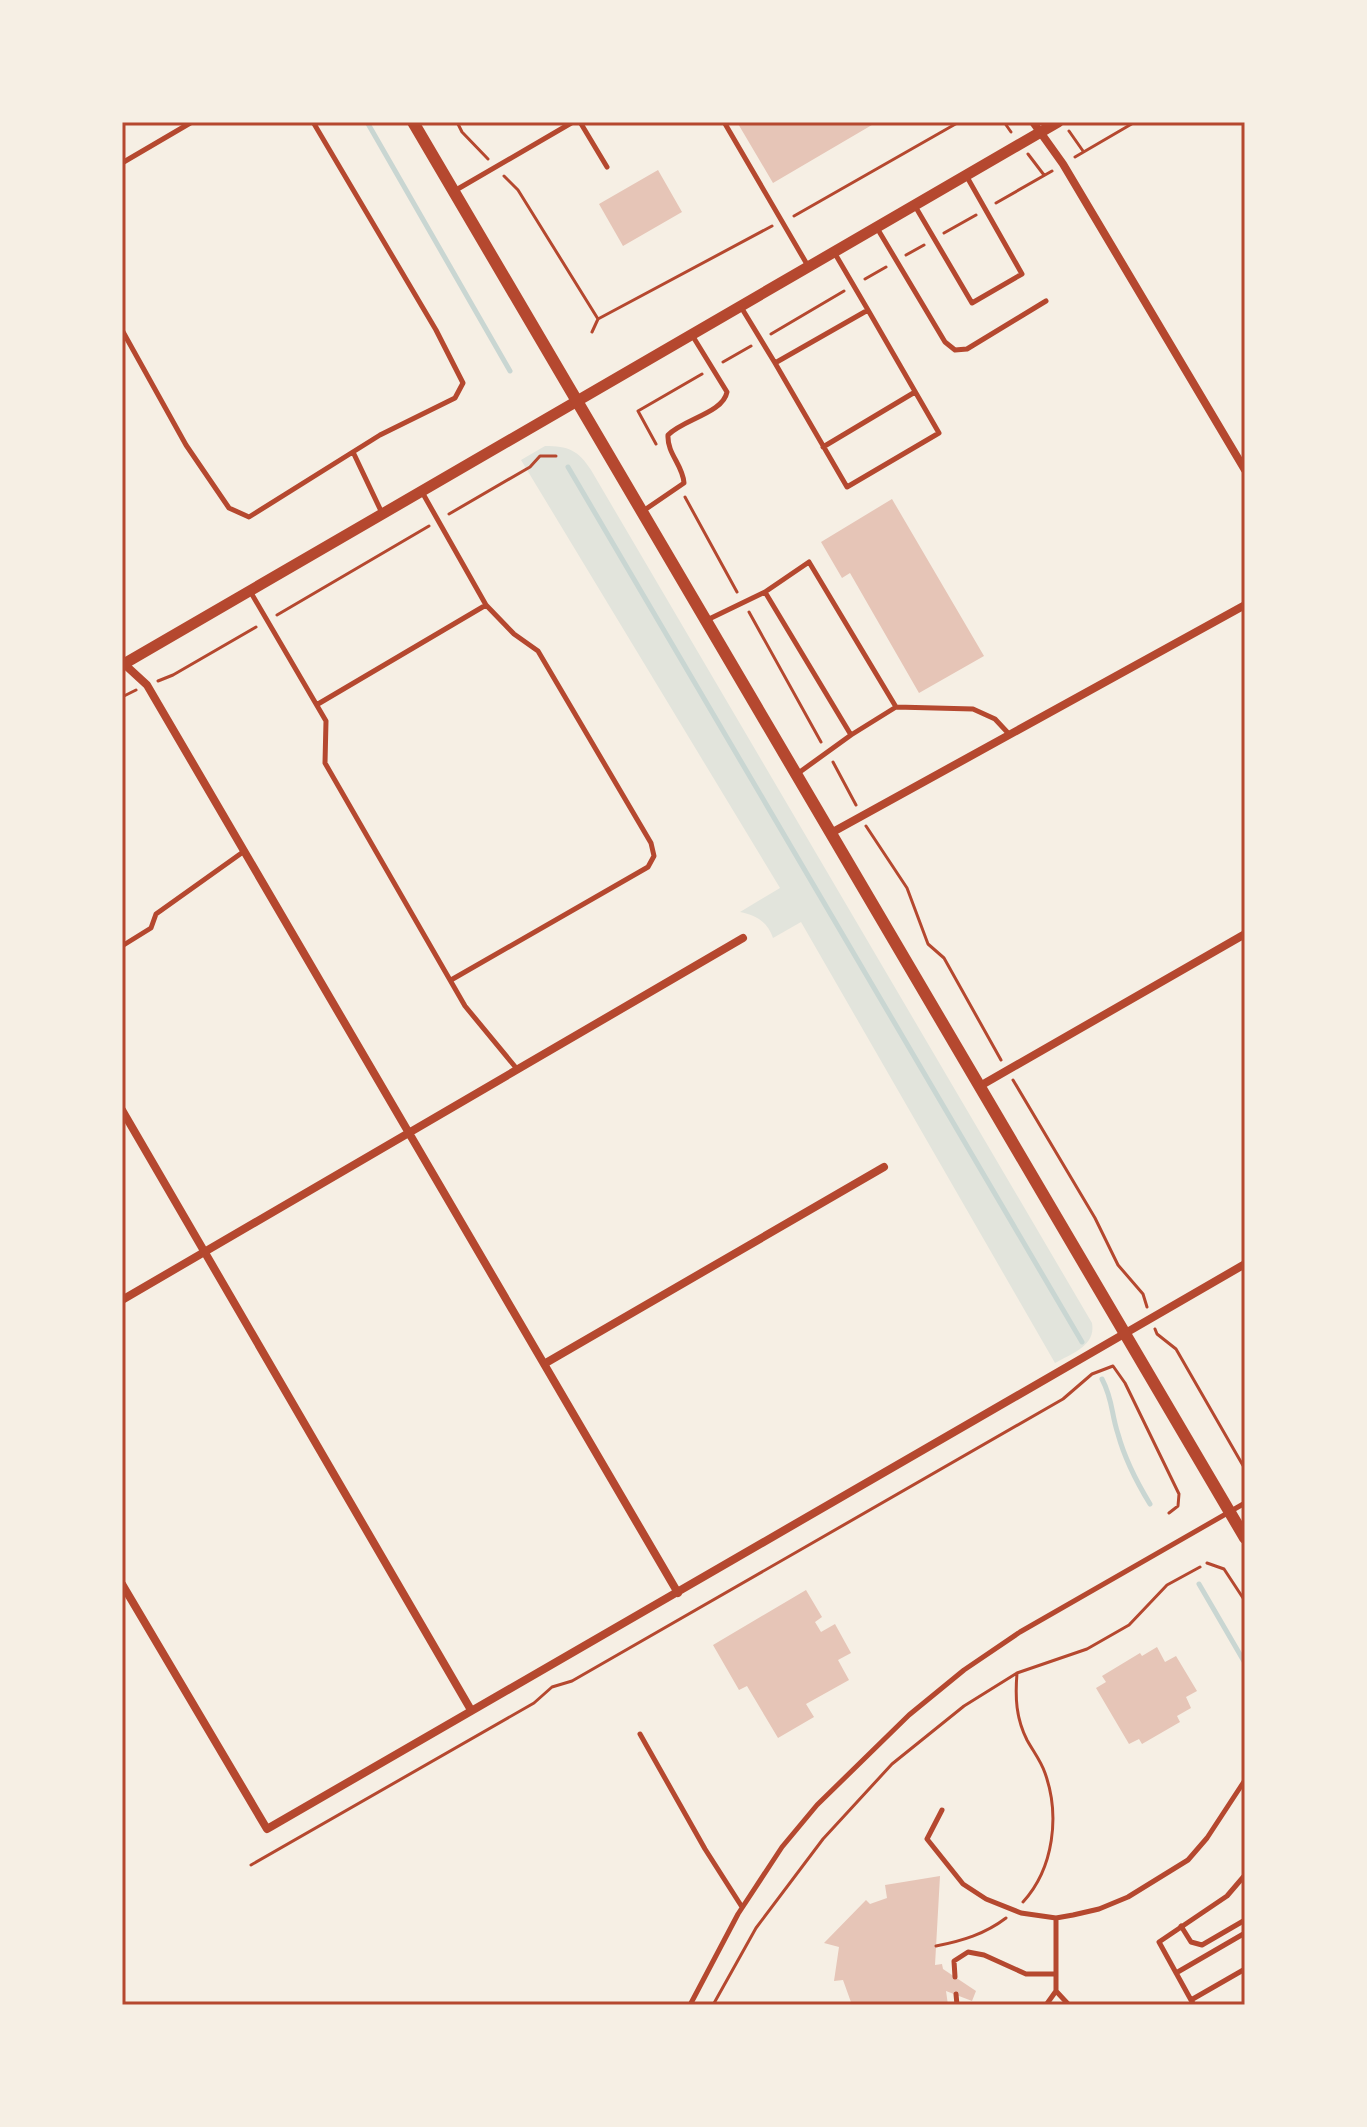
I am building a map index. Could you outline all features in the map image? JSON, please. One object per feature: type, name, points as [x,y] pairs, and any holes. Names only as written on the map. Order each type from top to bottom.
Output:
[{"type":"main road","points":[[413,122],[1245,1538]]},
{"type":"street","points":[[678,1593],[147,685],[122,663],[915,205],[966,175],[1036,127],[1060,122]]},
{"type":"street","points":[[1036,127],[1063,164],[1245,470]]},
{"type":"street","points":[[831,833],[1245,605]]},
{"type":"street","points":[[980,1086],[1245,934]]},
{"type":"street","points":[[122,1300],[743,938]]},
{"type":"street","points":[[122,1110],[471,1710]]},
{"type":"street","points":[[544,1364],[884,1167]]},
{"type":"street","points":[[122,1584],[267,1829],[1245,1264]]},
{"type":"lane","points":[[122,163],[192,122]]},
{"type":"lane","points":[[122,330],[186,445],[229,508],[249,517],[380,435],[455,398],[463,383],[436,330],[313,122]]},
{"type":"lane","points":[[454,191],[573,122]]},
{"type":"lane","points":[[580,122],[607,167]]},
{"type":"lane","points":[[724,122],[809,267]]},
{"type":"lane","points":[[915,205],[972,303],[1022,274],[966,175]]},
{"type":"lane","points":[[876,227],[945,342],[955,350],[967,349],[1046,301]]},
{"type":"lane","points":[[741,306],[847,487],[860,480],[939,433],[834,252]]},
{"type":"lane","points":[[775,363],[868,310]]},
{"type":"lane","points":[[642,512],[684,483],[684,474],[667,446],[668,435],[677,426],[719,407],[725,401],[727,392],[692,335]]},
{"type":"lane","points":[[823,447],[915,392]]},
{"type":"lane","points":[[353,452],[382,514]]},
{"type":"lane","points":[[421,491],[486,605],[514,634],[538,651],[651,843],[654,856],[648,867],[451,980]]},
{"type":"lane","points":[[706,621],[765,592],[809,562],[896,707]]},
{"type":"lane","points":[[250,591],[326,721],[325,763],[465,1006],[518,1069]]},
{"type":"lane","points":[[765,592],[851,735]]},
{"type":"lane","points":[[318,704],[486,605]]},
{"type":"lane","points":[[796,774],[896,707],[973,709],[995,719],[1009,734]]},
{"type":"lane","points":[[122,946],[151,928],[156,914],[243,852]]},
{"type":"lane","points":[[690,2005],[742,1907],[782,1847],[817,1805],[909,1715],[953,1679],[1020,1632],[1245,1503]]},
{"type":"lane","points":[[640,1734],[705,1849],[742,1907]]},
{"type":"lane","points":[[942,1810],[927,1839],[963,1884],[986,1899],[1015,1911],[1056,1918],[1099,1909],[1128,1897],[1188,1860],[1207,1838],[1245,1780]]},
{"type":"lane","points":[[1245,1875],[1227,1896],[1159,1942],[1193,2002],[1245,1969]]},
{"type":"lane","points":[[1046,2005],[1056,1991],[1056,1918]]},
{"type":"lane","points":[[1181,1926],[1191,1942],[1202,1945],[1245,1920]]},
{"type":"lane","points":[[1176,1973],[1245,1933]]},
{"type":"lane","points":[[955,1977],[954,1961],[968,1952],[984,1955],[1026,1974],[1056,1974]]},
{"type":"lane","points":[[1056,1991],[1069,2005]]},
{"type":"lane","points":[[956,1994],[957,2005]]},
{"type":"path","points":[[457,122],[462,132],[518,190],[598,319]]},
{"type":"path","points":[[1060,122],[1084,152]]},
{"type":"path","points":[[659,449],[638,411],[1135,122]]},
{"type":"path","points":[[122,697],[173,675],[530,467],[540,456],[556,456]]},
{"type":"path","points":[[680,487],[871,837],[907,888],[928,944],[944,958],[1095,1218],[1118,1265],[1143,1294],[1157,1334],[1176,1349],[1245,1469]]},
{"type":"path","points":[[251,1865],[534,1703],[552,1687],[572,1681],[1063,1399],[1092,1374],[1113,1366],[1125,1383],[1179,1494],[1178,1506],[1169,1513]]},
{"type":"path","points":[[1207,1563],[1224,1569],[1245,1601]]},
{"type":"path","points":[[713,2005],[756,1928],[823,1839],[892,1764],[964,1706],[1017,1673],[1087,1649],[1129,1625],[1167,1585],[1200,1567]]},
{"type":"path","points":[[936,1946],[959,1942],[990,1930],[1015,1911],[1033,1892],[1047,1861],[1053,1830],[1052,1795],[1044,1769],[1022,1728],[1014,1701],[1017,1673]]},
{"type":"shaded area","points":[[545,446],[572,450],[591,470],[1092,1323],[1090,1338],[1075,1352],[1055,1363],[801,922],[773,938],[761,920],[740,912],[780,888],[521,460]]},
{"type":"building","points":[[737,122],[877,122],[773,183]]},
{"type":"building","points":[[658,170],[682,212],[623,246],[599,204]]},
{"type":"building","points":[[892,499],[984,656],[919,693],[850,573],[842,578],[821,542]]},
{"type":"building","points":[[806,1590],[822,1617],[815,1622],[821,1632],[835,1624],[851,1653],[838,1660],[849,1680],[806,1704],[814,1717],[778,1738],[747,1686],[739,1690],[713,1645]]},
{"type":"building","points":[[1157,1647],[1165,1662],[1176,1656],[1197,1691],[1186,1697],[1191,1708],[1177,1716],[1180,1722],[1142,1744],[1139,1739],[1129,1744],[1096,1688],[1106,1682],[1102,1676],[1140,1653],[1142,1656]]},
{"type":"building","points":[[940,1876],[935,1965],[942,1964],[943,1969],[976,1991],[972,2001],[946,1991],[948,2005],[852,2005],[843,1980],[834,1981],[839,1947],[824,1943],[866,1900],[870,1904],[887,1898],[885,1885]]},
{"type":"waterway","points":[[367,122],[510,371]]},
{"type":"waterway","points":[[568,467],[1082,1342]]},
{"type":"waterway","points":[[1102,1379],[1124,1453],[1150,1504]]},
{"type":"waterway","points":[[1199,1584],[1245,1663]]}]
